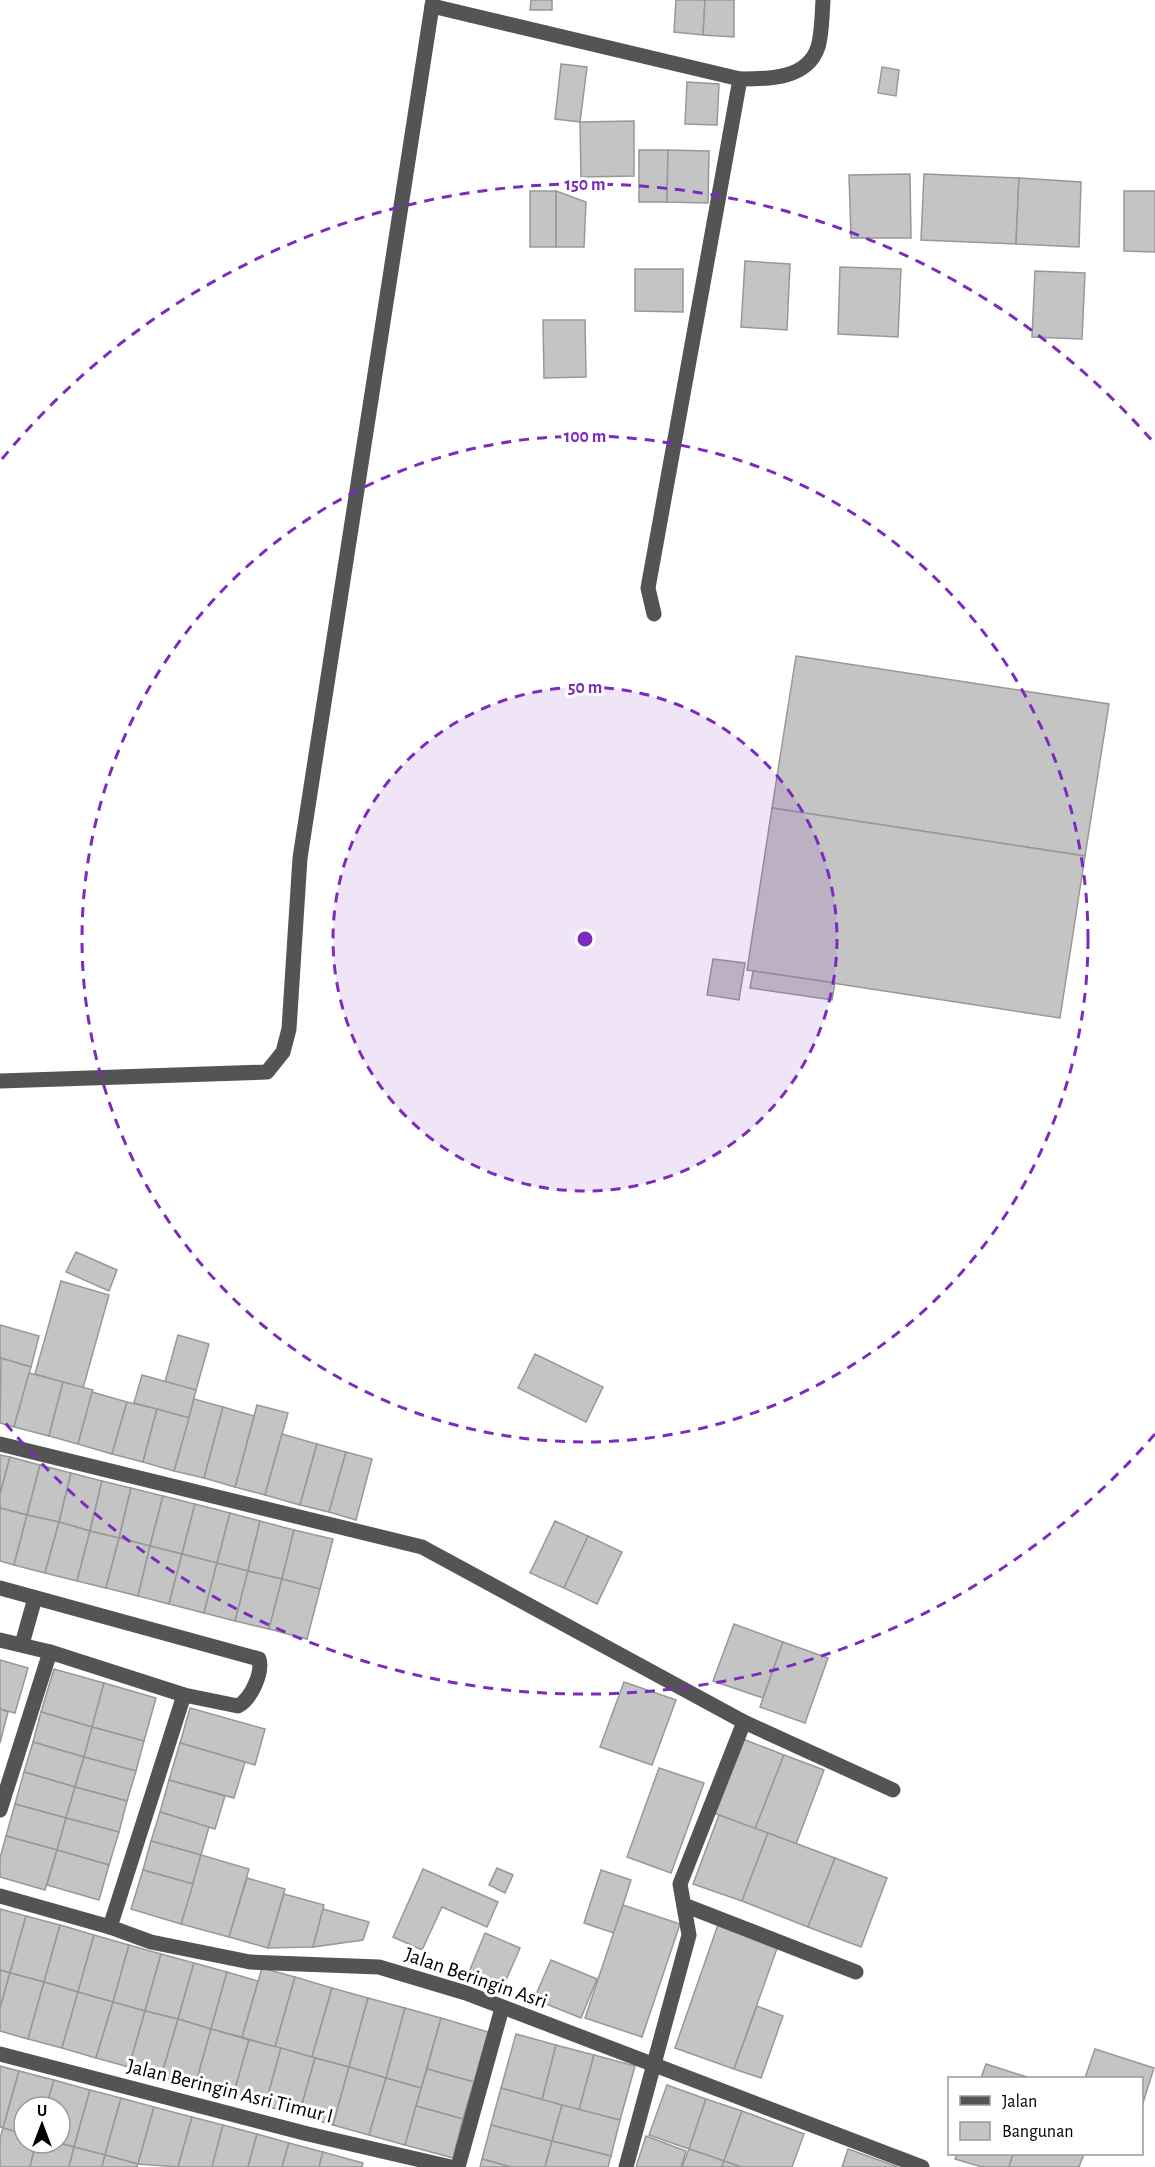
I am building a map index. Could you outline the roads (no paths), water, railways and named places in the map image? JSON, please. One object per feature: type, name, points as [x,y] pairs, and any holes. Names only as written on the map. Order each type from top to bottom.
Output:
[{"type":"street","points":[[0,1081],[267,1072],[283,1052],[289,1029],[300,858],[433,3],[740,79],[774,80],[794,72],[808,62],[818,48],[823,0]]},
{"type":"street","points":[[654,614],[648,588],[649,580],[740,79]]},
{"type":"street","points":[[0,1444],[422,1547],[744,1722],[893,1790]]},
{"type":"street","points":[[0,1588],[259,1659],[261,1665],[252,1693],[246,1702],[238,1706],[184,1695],[50,1652],[0,1640]]},
{"type":"street","points":[[22,1644],[35,1598]]},
{"type":"street","points":[[0,1810],[4,1780],[50,1652]]},
{"type":"street","points":[[110,1926],[184,1695]]},
{"type":"street","points":[[626,2167],[689,1935],[680,1884],[744,1722]]},
{"type":"street","name":"Jalan Beringin Asri","points":[[0,1896],[110,1926],[151,1942],[250,1962],[380,1967],[466,1993],[922,2167]]},
{"type":"street","points":[[684,1905],[855,1972]]},
{"type":"street","points":[[458,2167],[502,2008]]},
{"type":"street","name":"Jalan Beringin Asri Timur I","points":[[0,2054],[308,2134],[451,2167]]}]
